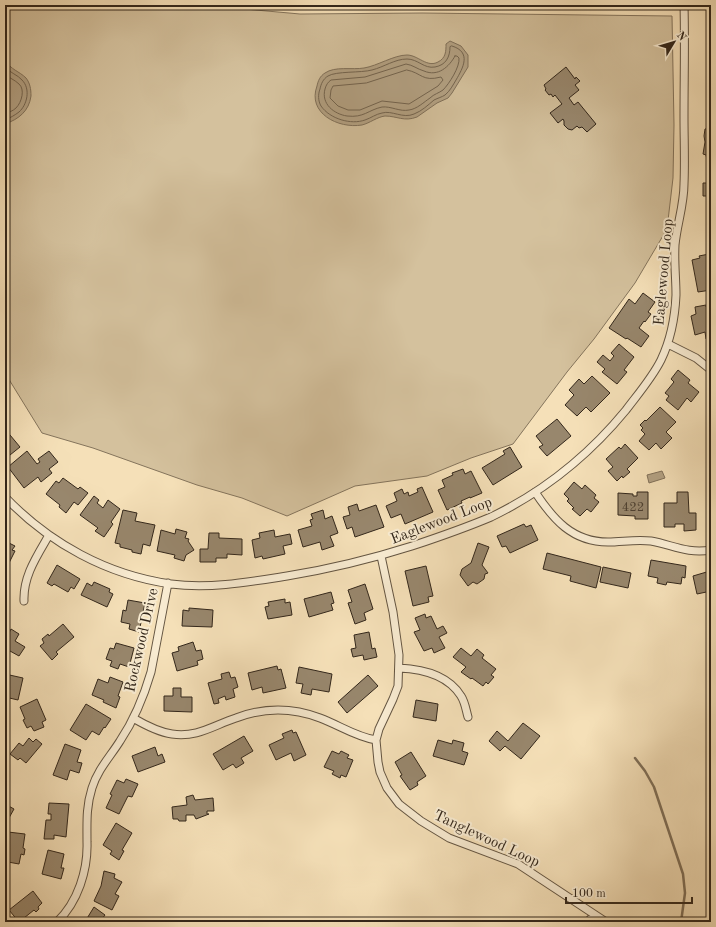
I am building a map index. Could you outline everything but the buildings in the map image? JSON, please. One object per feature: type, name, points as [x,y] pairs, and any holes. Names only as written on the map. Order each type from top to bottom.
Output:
[{"type":"street","name":"Eaglewood Loop","points":[[5,497],[26,517],[49,535],[71,549],[103,565],[129,574],[168,583],[200,586],[238,583],[319,571],[381,556],[465,528],[492,516],[535,492],[573,464],[610,428],[651,378],[668,344],[672,331],[675,308],[675,244],[684,182],[684,5]]},
{"type":"street","points":[[668,344],[696,358],[711,370]]},
{"type":"street","points":[[535,492],[545,508],[560,524],[573,533],[588,540],[608,542],[644,540],[688,550],[711,550]]},
{"type":"street","points":[[24,601],[24,588],[27,576],[49,535]]},
{"type":"street","name":"Tanglewood Loop","points":[[381,556],[393,612],[399,655],[396,693],[379,729],[376,740],[378,762],[383,781],[394,798],[406,811],[449,838],[518,864],[606,922]]},
{"type":"street","name":"Rockwood Drive","points":[[57,922],[74,901],[85,867],[87,842],[86,813],[93,786],[104,763],[119,743],[133,718],[151,672],[168,583]]},
{"type":"street","points":[[399,668],[429,672],[444,680],[461,696],[468,717]]},
{"type":"street","points":[[133,718],[147,726],[164,732],[172,734],[189,734],[208,730],[246,714],[268,711],[288,711],[310,715],[361,737],[376,740]]},
{"type":"street","points":[[588,922],[594,914]]},
{"type":"shaded area","points":[[5,5],[200,5],[300,14],[422,13],[672,16],[674,125],[673,178],[667,229],[635,283],[513,444],[471,458],[427,476],[355,486],[287,516],[242,498],[197,485],[93,448],[42,433],[5,373]]},
{"type":"water","points":[[450,41],[461,46],[468,55],[468,67],[448,98],[437,103],[417,117],[404,119],[385,116],[362,125],[353,126],[335,122],[327,117],[316,104],[315,96],[317,84],[323,74],[329,71],[364,68],[402,55],[415,57],[426,62],[434,63],[443,58],[446,52],[446,44]]},
{"type":"water","points":[[5,60],[10,66],[26,78],[30,86],[31,96],[26,110],[15,120],[5,124]]},
{"type":"water","points":[[662,471],[665,478],[649,483],[647,475]]},
{"type":"waterway","points":[[635,758],[645,771],[654,787],[683,874],[685,893],[681,922]]}]
